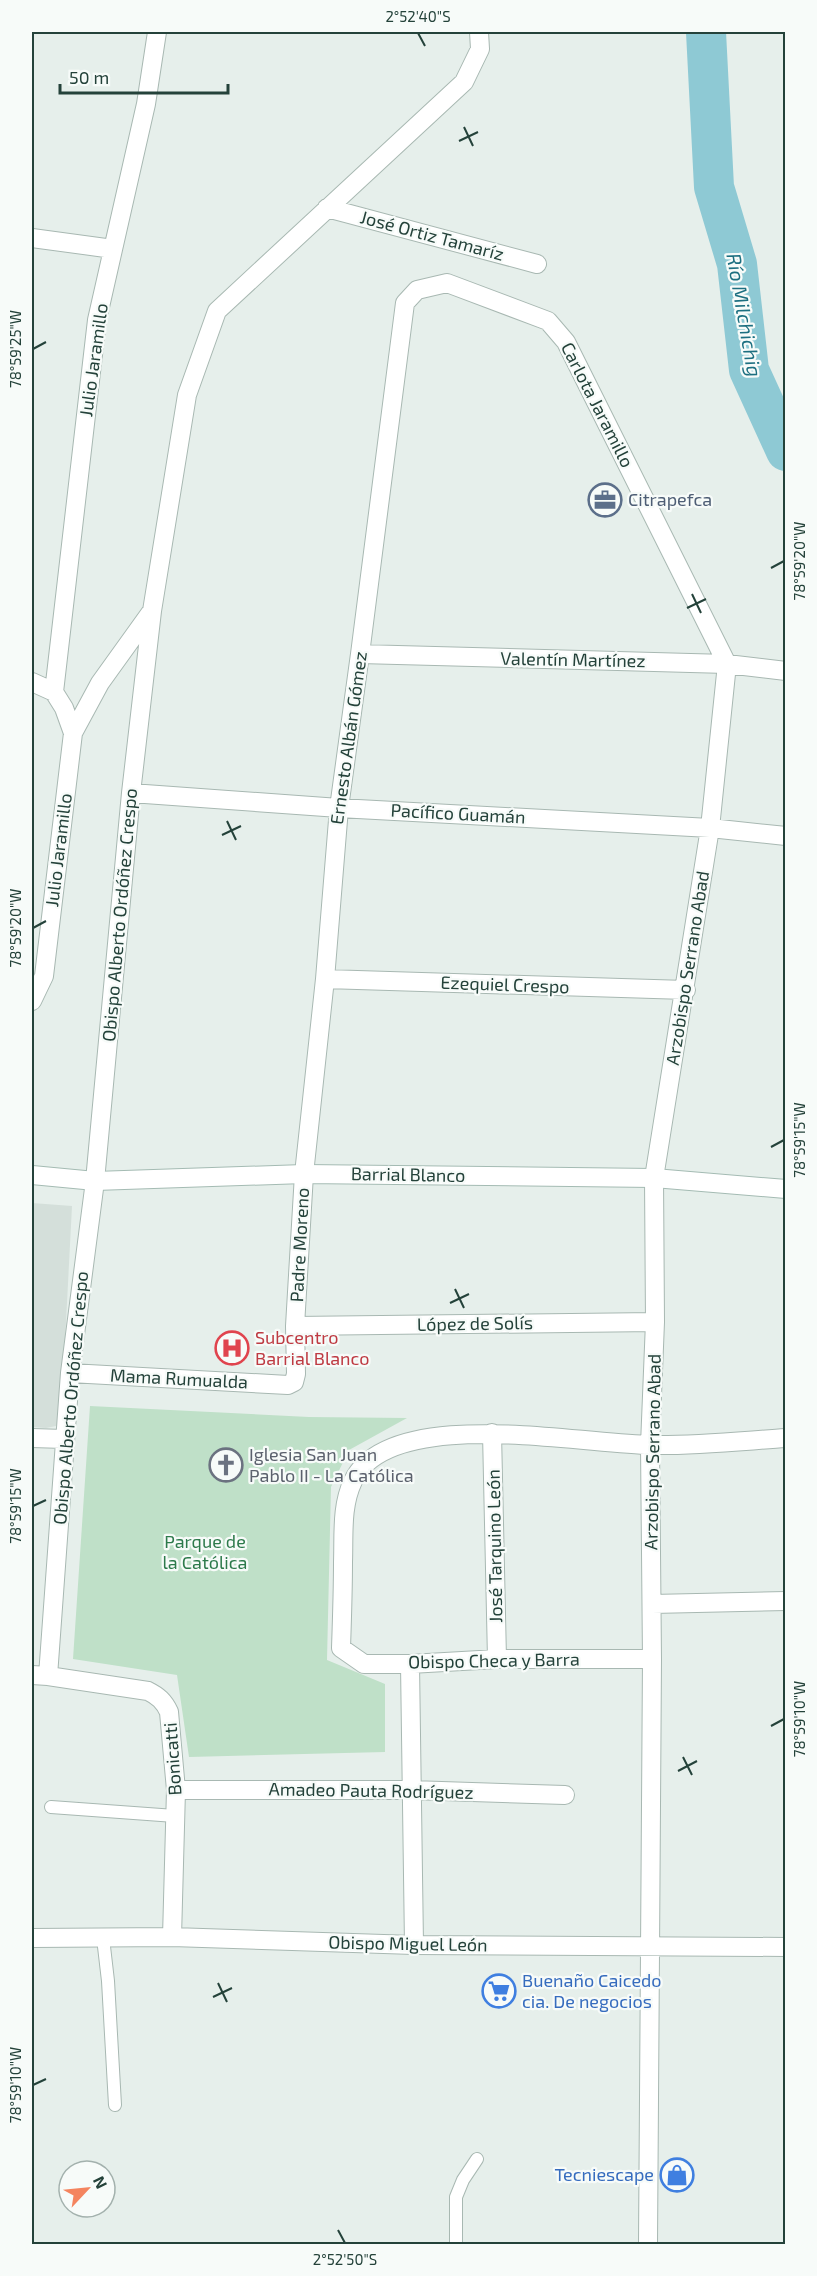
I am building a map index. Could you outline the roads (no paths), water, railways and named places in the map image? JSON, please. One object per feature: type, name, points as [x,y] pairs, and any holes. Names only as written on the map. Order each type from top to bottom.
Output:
[{"type":"street","name":"Julio Jaramillo","points":[[54,692],[97,320],[146,104],[157,32]]},
{"type":"street","name":"Obispo Alberto Ordóñez Crespo","points":[[40,1676],[70,1373],[94,1181],[131,794],[152,611],[187,395],[217,311],[464,82],[480,49],[479,32]]},
{"type":"street","name":"José Ortiz Tamaríz","points":[[327,208],[537,264]]},
{"type":"street","points":[[32,238],[113,249]]},
{"type":"street","name":"Carlota Jaramillo","points":[[405,303],[417,290],[447,283],[548,321],[566,342],[727,664]]},
{"type":"street","name":"Ernesto Albán Gómez","points":[[304,1174],[325,979],[339,808],[405,303]]},
{"type":"street","name":"Julio Jaramillo","points":[[32,1001],[44,976],[73,733],[100,683],[152,611]]},
{"type":"street","name":"Valentín Martínez","points":[[360,654],[727,664],[786,671]]},
{"type":"street","name":"Arzobispo Serrano Abad","points":[[648,2244],[652,1659],[650,1445],[655,1322],[654,1178],[686,990],[710,828],[727,664]]},
{"type":"street","points":[[32,682],[54,692],[73,733]]},
{"type":"street","name":"Pacífico Guamán","points":[[131,794],[710,828],[786,836]]},
{"type":"street","name":"Ezequiel Crespo","points":[[325,979],[686,990]]},
{"type":"street","name":"Barrial Blanco","points":[[32,1175],[94,1181],[304,1174],[654,1178],[786,1189]]},
{"type":"street","name":"Padre Moreno","points":[[288,1385],[294,1382],[296,1374],[295,1326],[304,1174]]},
{"type":"street","name":"López de Solís","points":[[295,1326],[655,1322]]},
{"type":"street","name":"Mama Rumualda","points":[[70,1373],[288,1385]]},
{"type":"street","points":[[492,1433],[650,1445],[786,1438]]},
{"type":"street","name":"Obispo Checa y Barra","points":[[492,1433],[426,1438],[392,1446],[370,1458],[353,1481],[344,1512],[341,1648],[364,1664],[497,1659],[652,1659]]},
{"type":"street","name":"José Tarquino León","points":[[492,1433],[497,1659]]},
{"type":"street","points":[[32,1438],[64,1439]]},
{"type":"street","points":[[652,1604],[786,1601]]},
{"type":"street","points":[[410,1664],[414,1945]]},
{"type":"street","name":"Bonicatti","points":[[40,1676],[148,1691],[158,1695],[169,1712],[176,1790],[172,1937]]},
{"type":"street","name":"Amadeo Pauta Rodríguez","points":[[176,1790],[411,1790],[565,1795]]},
{"type":"street","name":"Obispo Miguel León","points":[[32,1938],[172,1937],[414,1945],[786,1947]]},
{"type":"lane","points":[[51,1807],[176,1816]]},
{"type":"lane","points":[[103,1938],[108,1981],[115,2105]]},
{"type":"lane","points":[[456,2244],[456,2197],[463,2180],[477,2158]]},
{"type":"waterway","name":"Río Milchichig","points":[[706,32],[714,187],[737,264],[749,370],[786,451]]},
{"type":"place","name":"Citrapefca","points":[[605,500]]},
{"type":"place","name":"Subcentro Barrial Blanco","points":[[232,1348]]},
{"type":"place","name":"Iglesia San Juan Pablo II - La Católica","points":[[226,1465]]},
{"type":"place","name":"Buenaño Caicedo cia. De negocios","points":[[499,1991]]},
{"type":"place","name":"Tecniescape","points":[[677,2175]]},
{"type":"park label","name":"Parque de la Católica","points":[[205,1552]]}]
